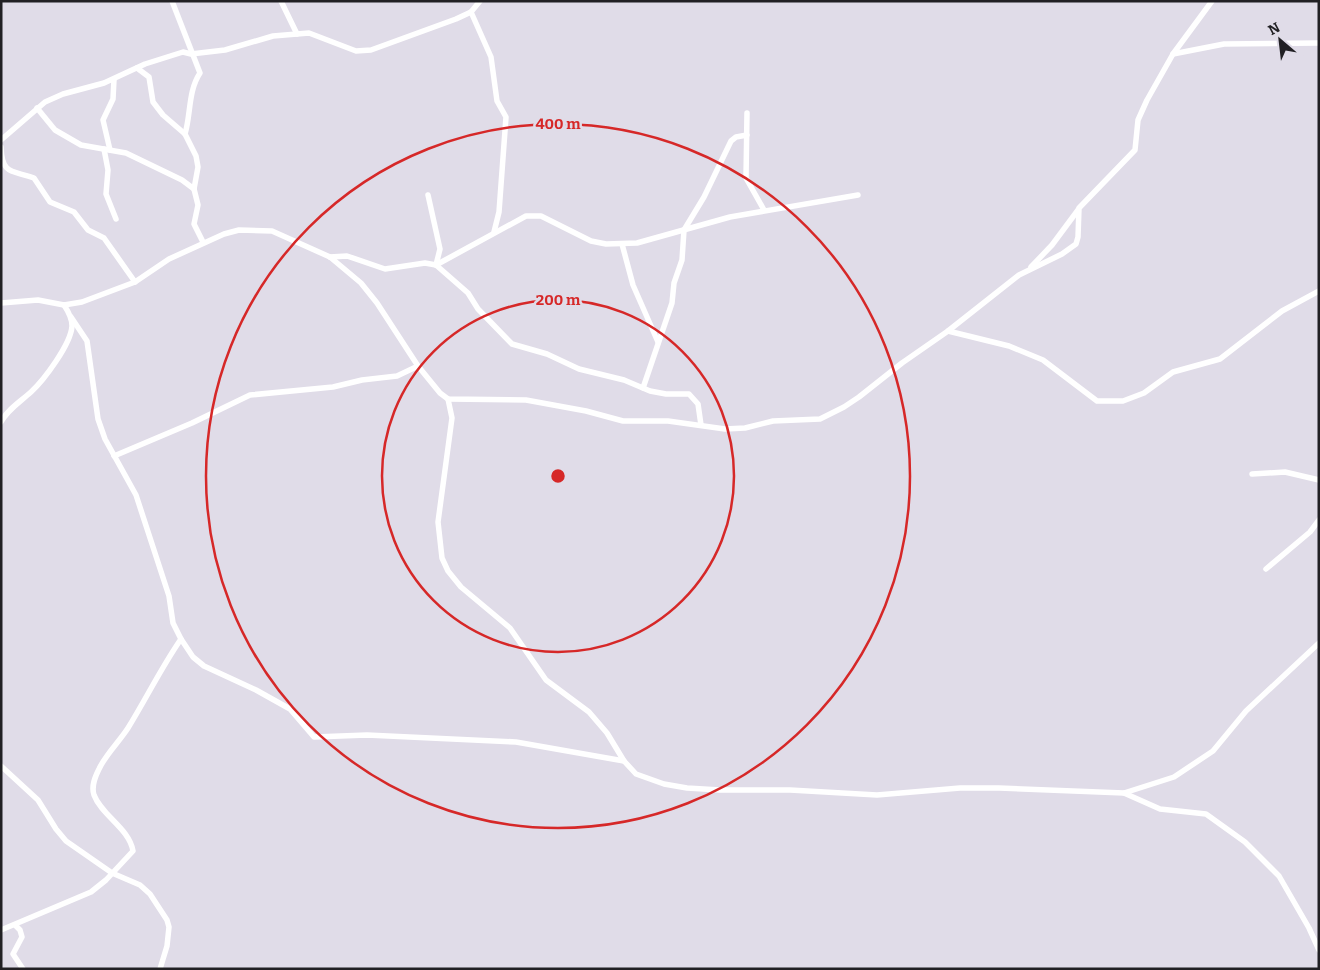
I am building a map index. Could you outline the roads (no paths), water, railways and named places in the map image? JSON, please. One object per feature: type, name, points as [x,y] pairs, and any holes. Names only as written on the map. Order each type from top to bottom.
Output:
[{"type":"street","points":[[172,1],[200,74],[193,86],[189,120],[185,134]]},
{"type":"street","points":[[281,1],[297,34]]},
{"type":"street","points":[[1,140],[37,108],[63,94],[114,79],[137,68],[182,52],[191,54],[225,50],[273,36],[297,34],[318,35],[348,48],[363,51],[382,47],[471,12],[480,1]]},
{"type":"street","points":[[1028,270],[1052,245],[1086,198],[1126,161],[1134,150],[1142,109],[1173,54],[1212,1]]},
{"type":"street","points":[[471,12],[491,57],[497,101],[506,117],[501,200],[494,232]]},
{"type":"street","points":[[1173,54],[1224,44],[1319,43]]},
{"type":"street","points":[[137,68],[149,77],[152,99],[159,111],[185,134],[198,160],[194,189],[198,205],[194,224],[203,242]]},
{"type":"street","points":[[114,79],[113,99],[103,120],[108,170],[106,194],[116,219]]},
{"type":"street","points":[[37,108],[61,134],[81,145],[132,156],[182,180],[194,189]]},
{"type":"street","points":[[747,113],[746,178],[764,210]]},
{"type":"street","points":[[643,388],[672,303],[674,283],[681,268],[684,230],[704,197],[731,141],[736,136],[748,135]]},
{"type":"street","points":[[1,147],[3,163],[6,169],[16,174],[34,178],[50,202],[74,212],[88,230],[104,238],[135,282]]},
{"type":"street","points":[[428,195],[440,249],[436,265]]},
{"type":"street","points":[[436,265],[516,220],[533,215],[590,241],[622,244],[652,241],[684,230],[764,210],[858,195]]},
{"type":"street","points":[[1,303],[38,300],[64,305],[82,302],[135,282],[161,264],[203,242],[239,230],[272,231],[330,257],[362,283],[418,366],[440,393],[448,399],[526,400],[586,411],[622,421],[668,421],[737,429],[773,421],[820,419],[844,407],[1028,270],[1062,254],[1076,244],[1079,208]]},
{"type":"street","points":[[622,244],[633,285],[658,342]]},
{"type":"street","points":[[330,257],[347,256],[385,269],[425,263],[436,265],[468,293],[478,309],[512,344],[547,354],[579,369],[614,377],[659,393],[692,395],[698,404],[701,425]]},
{"type":"street","points":[[948,331],[1009,346],[1043,360],[1097,401],[1123,401],[1144,393],[1173,372],[1220,359],[1282,311],[1319,291]]},
{"type":"street","points":[[64,305],[87,341],[92,362],[98,419],[105,438],[136,495],[169,596],[173,623],[193,657],[204,666],[256,690],[290,709],[314,737],[367,735],[516,742],[624,761]]},
{"type":"street","points":[[1,422],[7,412],[33,390],[59,356],[70,333],[71,317]]},
{"type":"street","points":[[114,456],[200,420],[250,395],[333,388],[362,380],[397,376],[418,366]]},
{"type":"street","points":[[448,399],[452,418],[438,522],[442,558],[448,571],[460,587],[510,628],[546,680],[593,716],[624,761],[636,774],[647,779],[688,788],[877,794],[960,788],[1124,793],[1174,777],[1213,751],[1246,711],[1319,643]]},
{"type":"street","points":[[1252,474],[1269,471],[1285,472],[1319,480]]},
{"type":"street","points":[[1266,569],[1310,532],[1319,520]]},
{"type":"street","points":[[1,930],[80,898],[100,885],[130,856],[133,848],[97,800],[93,788],[95,778],[103,761],[128,728],[148,691],[181,639]]},
{"type":"street","points":[[1,766],[38,800],[60,835],[112,873],[133,881],[145,889],[167,920],[169,937],[160,969]]},
{"type":"street","points":[[1124,793],[1160,809],[1206,814],[1245,842],[1279,876],[1309,928],[1319,950]]},
{"type":"street","points":[[15,925],[20,930],[22,937],[12,954],[23,969]]}]
